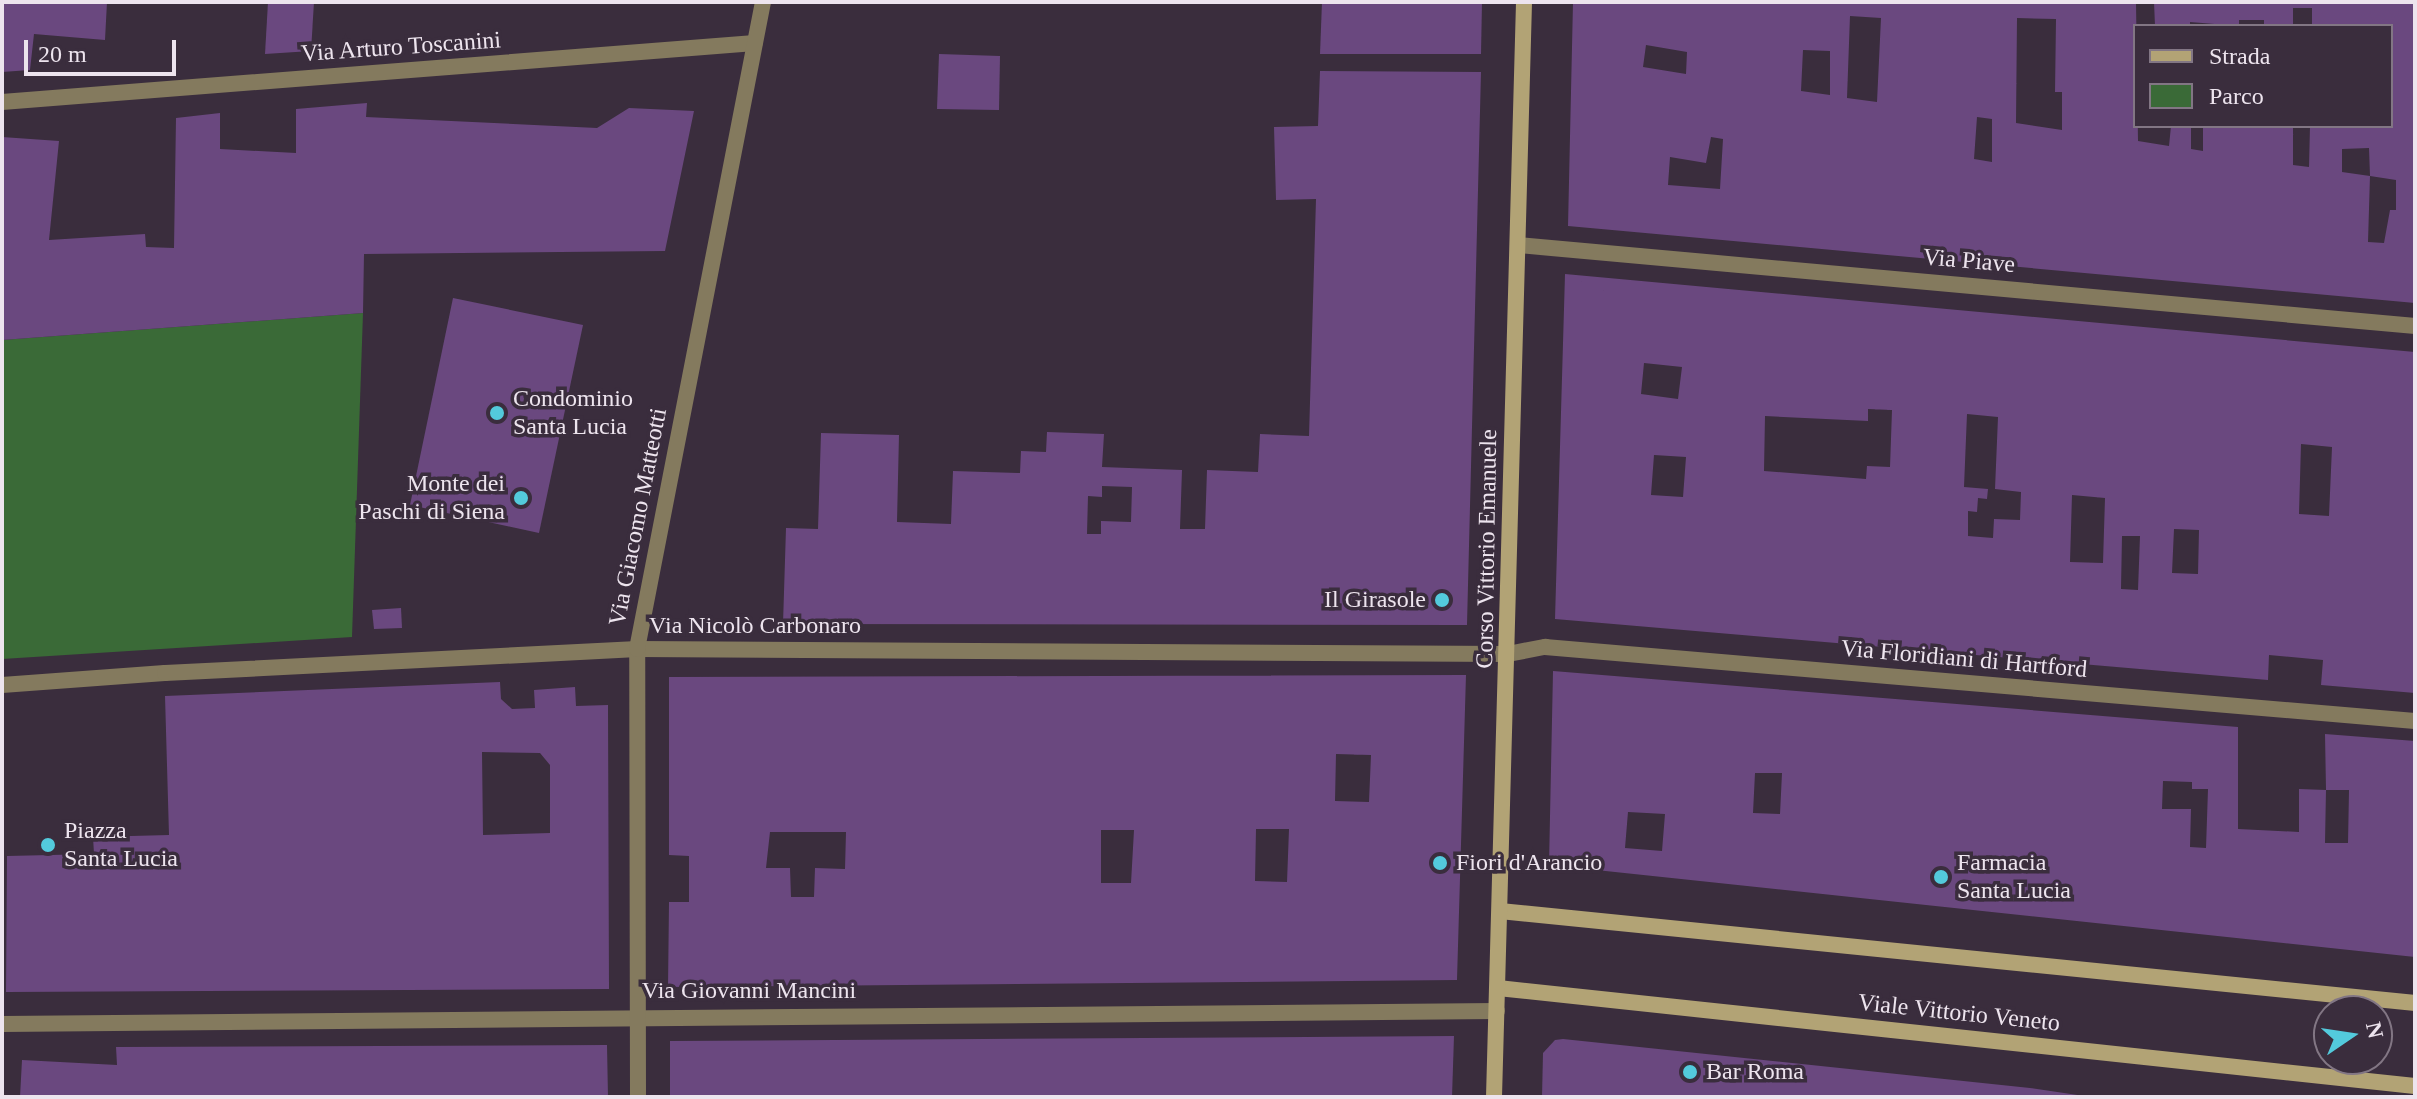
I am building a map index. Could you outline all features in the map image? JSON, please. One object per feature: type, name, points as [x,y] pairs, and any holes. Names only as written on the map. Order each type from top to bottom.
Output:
[{"type":"street","name":"Via Giacomo Matteotti","points":[[638,1097],[637,649],[763,2]]},
{"type":"street","name":"Corso Vittorio Emanuele","points":[[1494,1097],[1524,2]]},
{"type":"street","name":"Via Arturo Toscanini","points":[[2,102],[755,43]]},
{"type":"street","name":"Via Piave","points":[[1518,245],[2415,326]]},
{"type":"street","name":"Via Floridiani di Hartford","points":[[1508,654],[1545,647],[2415,721]]},
{"type":"street","name":"Via Nicolò Carbonaro","points":[[2,685],[165,673],[637,649],[1508,654]]},
{"type":"street","points":[[1500,911],[2415,1003]]},
{"type":"street","name":"Viale Vittorio Veneto","points":[[1498,988],[2415,1086]]},
{"type":"street","name":"Via Giovanni Mancini","points":[[2,1024],[637,1016],[1497,1011]]},
{"type":"green space","points":[[363,313],[352,637],[2,659],[2,340]]},
{"type":"building","points":[[2,2],[107,2],[105,40],[34,34],[30,70],[2,72]]},
{"type":"building","points":[[268,2],[314,2],[311,51],[265,54]]},
{"type":"building","points":[[1322,2],[1482,2],[1481,54],[1320,54]]},
{"type":"building","points":[[1573,2],[2136,2],[2136,24],[2133,24],[2133,128],[2138,128],[2138,141],[2169,146],[2171,128],[2191,128],[2191,149],[2203,151],[2203,128],[2293,128],[2293,165],[2309,167],[2310,128],[2393,128],[2393,24],[2312,24],[2312,8],[2293,8],[2293,24],[2239,20],[2239,24],[2155,24],[2154,2],[2415,2],[2415,303],[1568,226]],"holes":[[[1850,16],[1881,18],[1877,102],[1847,98]],[[2017,18],[2056,19],[2055,92],[2062,92],[2062,130],[2016,123]],[[1646,45],[1687,52],[1686,74],[1643,67]],[[1803,50],[1830,51],[1830,95],[1801,91]],[[1977,117],[1992,119],[1992,162],[1974,159]],[[1711,137],[1723,139],[1720,189],[1668,185],[1670,157],[1706,163]],[[2369,148],[2370,176],[2342,172],[2342,149]],[[2370,176],[2396,180],[2396,210],[2390,210],[2384,243],[2368,242]]]},
{"type":"building","points":[[939,54],[1000,56],[999,110],[937,109]]},
{"type":"building","points":[[1320,71],[1481,72],[1467,625],[783,624],[786,528],[818,529],[821,433],[899,435],[897,522],[951,524],[953,471],[1020,473],[1021,451],[1046,452],[1047,432],[1104,434],[1102,467],[1182,470],[1180,529],[1205,529],[1207,470],[1258,472],[1260,434],[1309,436],[1316,199],[1276,200],[1274,127],[1318,126]],"holes":[[[1102,486],[1132,487],[1131,522],[1101,521],[1101,534],[1087,534],[1088,496],[1102,497]]]},
{"type":"building","points":[[367,103],[366,117],[597,128],[629,108],[694,111],[665,251],[364,254],[363,313],[2,340],[2,137],[59,141],[49,240],[145,234],[146,247],[174,248],[176,118],[220,113],[220,149],[296,153],[296,109]]},
{"type":"building","points":[[1565,274],[2415,352],[2415,693],[2321,685],[2323,660],[2269,655],[2268,680],[1555,619]],"holes":[[[1644,363],[1682,367],[1678,399],[1641,394]],[[1868,409],[1892,410],[1890,467],[1867,466],[1866,479],[1764,471],[1765,416],[1868,421]],[[1967,414],[1998,417],[1995,489],[2021,492],[2020,520],[1994,519],[1993,538],[1968,536],[1968,511],[1977,512],[1978,498],[1987,499],[1988,489],[1964,487]],[[2301,444],[2332,447],[2329,516],[2299,514]],[[1654,455],[1686,457],[1683,497],[1651,495]],[[2072,495],[2105,498],[2103,563],[2070,562]],[[2174,529],[2199,530],[2198,574],[2172,573]],[[2122,536],[2140,536],[2138,590],[2121,589]]]},
{"type":"building","name":"Condominio Santa Lucia","points":[[453,298],[583,325],[539,533],[410,505]]},
{"type":"building","points":[[401,608],[402,628],[374,629],[372,610]]},
{"type":"building","points":[[1553,671],[2238,727],[2238,829],[2299,832],[2299,789],[2326,790],[2325,734],[2415,741],[2415,957],[1549,865]],"holes":[[[1755,773],[1782,773],[1780,814],[1753,813]],[[2163,781],[2192,782],[2192,789],[2208,789],[2206,848],[2190,847],[2191,809],[2162,809]],[[2326,790],[2349,790],[2348,843],[2325,843]],[[1628,812],[1665,814],[1662,851],[1625,848]]]},
{"type":"building","points":[[1466,675],[1457,980],[668,987],[669,902],[689,902],[689,856],[669,855],[669,677]],"holes":[[[1336,754],[1371,755],[1369,802],[1335,801]],[[1256,829],[1289,829],[1287,882],[1255,881]],[[1101,830],[1134,830],[1131,883],[1101,883]],[[770,832],[846,832],[845,869],[815,868],[814,897],[791,897],[790,868],[766,868]]]},
{"type":"building","points":[[500,682],[501,699],[512,709],[535,708],[534,690],[575,687],[576,706],[608,705],[609,989],[6,992],[7,856],[94,854],[93,837],[169,835],[165,696]],"holes":[[[482,752],[540,753],[550,765],[550,833],[483,835]]]},
{"type":"building","points":[[1454,1036],[1452,1097],[670,1097],[670,1041]]},
{"type":"building","points":[[1555,1040],[2091,1097],[1542,1097],[1543,1053]]},
{"type":"building","points":[[607,1045],[608,1097],[20,1097],[22,1060],[117,1065],[116,1047]]},
{"type":"place","name":"Condominio Santa Lucia","points":[[497,413]]},
{"type":"place","name":"Monte dei Paschi di Siena","points":[[521,498]]},
{"type":"place","name":"Il Girasole","points":[[1442,600]]},
{"type":"place","name":"Piazza Santa Lucia","points":[[48,845]]},
{"type":"place","name":"Fiori d'Arancio","points":[[1440,863]]},
{"type":"place","name":"Farmacia Santa Lucia","points":[[1941,877]]},
{"type":"place","name":"Bar Roma","points":[[1690,1072]]}]
